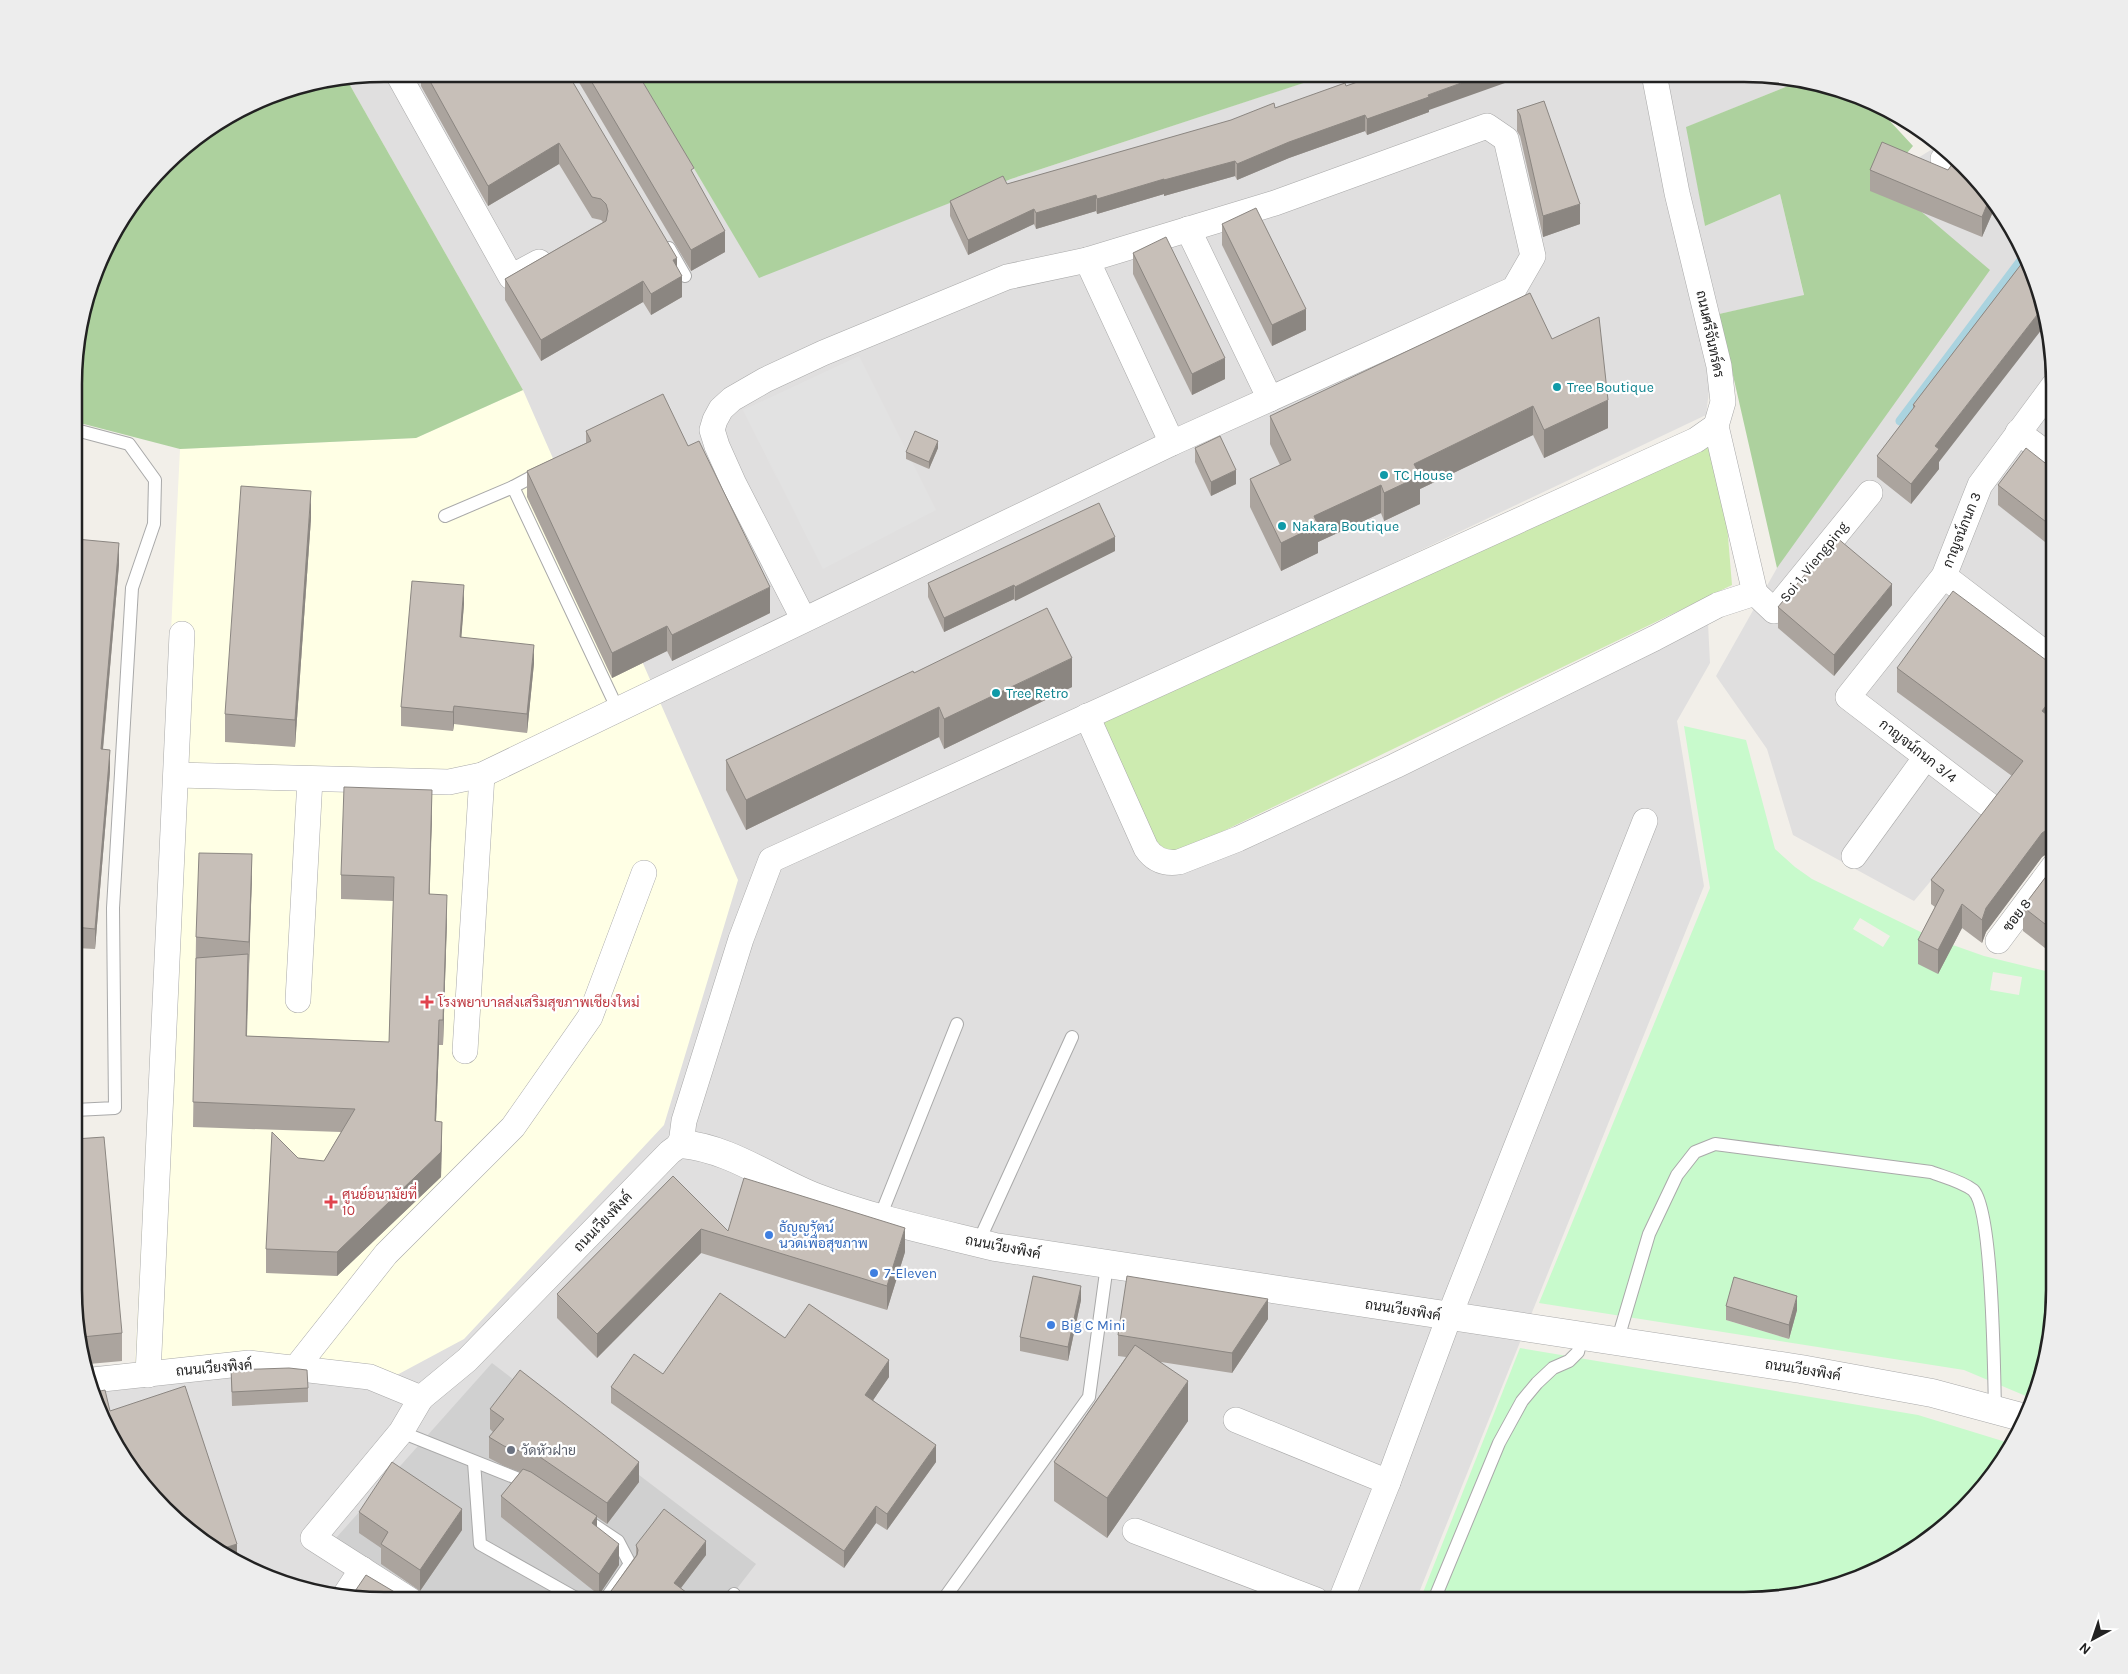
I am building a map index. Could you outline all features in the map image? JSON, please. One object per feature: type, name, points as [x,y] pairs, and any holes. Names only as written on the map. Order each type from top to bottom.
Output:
[{"type":"street","points":[[403,83],[511,277],[561,250]]},
{"type":"street","name":"ถนนศรีจันทร์ดร","points":[[1656,83],[1677,193],[1719,366],[1723,402],[1716,426],[1755,593]]},
{"type":"street","points":[[176,775],[450,782],[482,775],[1172,443],[1514,289],[1533,256],[1506,139],[1487,126],[1275,203],[1088,260],[1007,277],[823,353],[765,380],[732,398],[721,409],[712,430],[717,446],[804,620]]},
{"type":"street","points":[[1188,229],[1270,399]]},
{"type":"street","points":[[1088,260],[1172,443]]},
{"type":"street","name":"กาญจน์กนก 3","points":[[1848,697],[1944,576],[1980,485],[2046,396]]},
{"type":"street","points":[[681,1144],[684,1120],[741,939],[771,860],[1696,440],[1716,426]]},
{"type":"street","points":[[2018,432],[2046,453]]},
{"type":"street","name":"Soi 1, Viengping","points":[[1755,593],[1774,611],[1870,493]]},
{"type":"street","points":[[1944,576],[2046,654]]},
{"type":"street","points":[[1087,716],[1146,848],[1154,858],[1170,864],[1238,838],[1395,766],[1718,605],[1755,593]]},
{"type":"street","points":[[148,1375],[182,634]]},
{"type":"street","name":"กาญจน์กนก 3/4","points":[[1848,697],[1989,805]]},
{"type":"street","points":[[1854,856],[1926,757]]},
{"type":"street","points":[[464,1051],[482,775]]},
{"type":"street","points":[[298,1000],[310,779]]},
{"type":"street","points":[[1344,1592],[1388,1482],[1449,1317],[1645,821]]},
{"type":"street","points":[[295,1369],[386,1254],[513,1127],[590,1017],[644,874]]},
{"type":"street","name":"ซอย 8","points":[[1998,941],[2046,877]]},
{"type":"street","name":"ถนนเวียงพิงค์","points":[[97,1380],[249,1363],[370,1377],[421,1398],[467,1360],[670,1152],[681,1144],[712,1150],[815,1197],[880,1217],[995,1248],[1801,1369],[1932,1393],[2018,1416]]},
{"type":"street","points":[[397,1592],[313,1538],[401,1432],[421,1398]]},
{"type":"street","points":[[1236,1420],[1388,1482]]},
{"type":"street","points":[[1135,1531],[1295,1592]]},
{"type":"street","points":[[349,1589],[362,1570]]},
{"type":"lane","points":[[660,234],[685,276]]},
{"type":"lane","points":[[82,432],[130,444],[155,480],[154,524],[132,588],[114,908],[115,1108],[82,1110]]},
{"type":"lane","points":[[445,516],[513,487],[551,467]]},
{"type":"lane","points":[[513,487],[618,710]]},
{"type":"lane","points":[[880,1217],[957,1024]]},
{"type":"lane","points":[[978,1243],[1072,1037]]},
{"type":"lane","points":[[1617,1342],[1649,1234],[1677,1175],[1695,1152],[1715,1144],[1930,1172],[1957,1181],[1974,1191],[1981,1208],[1988,1239],[1995,1410]]},
{"type":"lane","points":[[949,1592],[1089,1397],[1107,1265]]},
{"type":"lane","points":[[1437,1592],[1499,1443],[1522,1401],[1553,1368],[1569,1361],[1578,1352],[1582,1336]]},
{"type":"lane","points":[[401,1432],[535,1485],[543,1491]]},
{"type":"lane","points":[[474,1462],[480,1544],[565,1592]]},
{"type":"lane","points":[[576,1513],[618,1541],[630,1564],[611,1592]]},
{"type":"shaded area","points":[[643,83],[759,277],[1011,179],[1303,83],[1763,83],[1789,86],[1687,127],[1705,226],[1780,194],[1804,296],[1719,314],[1706,415],[1077,713],[1169,872],[1708,623],[1710,663],[1677,721],[1704,886],[1419,1592],[384,1592],[345,1589],[306,1581],[269,1569],[233,1551],[185,1517],[157,1489],[133,1457],[105,1405],[92,1366],[135,1364],[523,390],[350,85]]},
{"type":"shaded area","points":[[1932,149],[1971,185],[2005,233],[2023,269],[2040,325],[2046,384],[2046,744],[1914,901],[1793,835],[1767,749],[1716,676],[1777,568],[1884,179]]},
{"type":"shaded area","points":[[859,356],[936,510],[823,569],[743,410]]},
{"type":"shaded area","name":"โรงพยาบาลส่งเสริมสุขภาพเชียงใหม่","points":[[523,390],[738,880],[664,1125],[464,1339],[395,1376],[135,1364],[180,449],[416,438]]},
{"type":"shaded area","name":"วัดหัวฝาย","points":[[492,1363],[756,1564],[734,1592],[423,1592],[336,1538]]},
{"type":"green space","points":[[643,83],[1304,83],[1011,179],[759,278]]},
{"type":"green space","points":[[350,85],[523,390],[416,438],[180,449],[82,424],[82,384],[85,345],[93,306],[105,269],[133,217],[157,185],[185,157],[233,123],[269,105],[325,88]]},
{"type":"green space","points":[[1788,86],[1822,93],[1859,105],[1889,120],[1913,146],[1884,180],[1990,270],[1777,568],[1719,314],[1804,295],[1780,194],[1705,226],[1686,127]]},
{"type":"green space","points":[[1708,447],[1722,464],[1732,585],[1176,854],[1153,842],[1101,724]]},
{"type":"green space","points":[[1684,726],[1746,740],[1775,849],[1812,879],[1933,938],[1984,956],[2046,971],[2046,1290],[2040,1349],[2026,1396],[1964,1370],[1539,1303],[1710,888]],"holes":[[[1860,918],[1890,936],[1883,947],[1853,929]],[[1993,972],[2022,977],[2019,995],[1990,990]],[[1797,1310],[1789,1339],[1726,1320]]]},
{"type":"green space","points":[[1520,1348],[1918,1415],[2005,1442],[1971,1489],[1943,1517],[1911,1541],[1859,1569],[1803,1586],[1744,1592],[1423,1592]]},
{"type":"building","points":[[431,83],[573,83],[677,258],[673,260],[682,276],[651,294],[643,281],[541,340],[505,279],[606,221],[608,211],[606,204],[601,199],[592,197],[559,143],[488,186]]},
{"type":"building","points":[[592,83],[643,83],[694,168],[691,170],[725,231],[691,250]]},
{"type":"building","points":[[1345,83],[1346,86],[1354,83],[1461,83],[1428,95],[1429,97],[1367,119],[1365,115],[1289,142],[1237,164],[1235,161],[1097,199],[1096,195],[1036,213],[1034,209],[968,240],[950,201],[1003,176],[1007,184],[1231,120],[1274,103],[1275,108]]},
{"type":"building","points":[[1544,101],[1580,204],[1543,216],[1520,115],[1517,110]]},
{"type":"building","points":[[1882,142],[1948,170],[1951,165],[1971,185],[1987,206],[1982,217],[1870,170]]},
{"type":"building","points":[[1256,208],[1306,309],[1272,325],[1222,224]]},
{"type":"building","points":[[1166,237],[1225,358],[1192,374],[1133,253]]},
{"type":"building","points":[[2021,265],[2037,315],[1935,446],[1939,449],[1911,484],[1877,456],[1915,406],[1913,405]]},
{"type":"building","points":[[1530,293],[1552,339],[1599,317],[1608,400],[1544,430],[1533,406],[1414,464],[1420,476],[1384,493],[1381,485],[1314,516],[1318,525],[1281,543],[1250,479],[1291,460],[1270,416]]},
{"type":"building","points":[[663,394],[688,446],[699,441],[770,587],[672,635],[667,626],[612,653],[527,471],[591,441],[586,431]]},
{"type":"building","points":[[915,431],[938,441],[929,462],[906,452]]},
{"type":"building","points":[[1220,436],[1236,470],[1211,482],[1195,448]]},
{"type":"building","points":[[2026,448],[2046,464],[2046,522],[1998,485]]},
{"type":"building","points":[[241,486],[311,491],[295,720],[225,714]]},
{"type":"building","points":[[1099,503],[1115,537],[1015,587],[1014,585],[944,618],[928,583]]},
{"type":"building","points":[[1836,537],[1892,584],[1834,655],[1778,607]]},
{"type":"building","points":[[82,540],[119,543],[101,749],[110,750],[95,929],[82,928]]},
{"type":"building","points":[[412,581],[464,585],[460,637],[534,645],[527,714],[454,706],[453,712],[401,707]]},
{"type":"building","points":[[1953,591],[2046,660],[2046,706],[2042,711],[2046,714],[2046,830],[2042,833],[1986,908],[1982,920],[1962,904],[1938,950],[1918,940],[1944,890],[1931,880],[2023,761],[1897,668]]},
{"type":"building","points":[[1047,608],[1072,658],[944,719],[939,707],[746,800],[726,760],[913,671],[914,673]]},
{"type":"building","points":[[344,787],[432,790],[429,894],[447,895],[443,1020],[439,1020],[435,1121],[442,1122],[441,1152],[337,1252],[266,1249],[272,1132],[298,1158],[324,1161],[355,1109],[193,1102],[196,958],[248,954],[246,1036],[389,1042],[394,877],[341,875]]},
{"type":"building","points":[[199,853],[252,854],[249,942],[196,937]]},
{"type":"building","points":[[2046,877],[2046,925],[2023,907]]},
{"type":"building","points":[[104,1137],[122,1333],[86,1337],[82,1290],[82,1139]]},
{"type":"building","points":[[673,1176],[728,1231],[744,1178],[905,1228],[887,1286],[701,1229],[597,1334],[557,1294]]},
{"type":"building","name":"Big C Mini","points":[[1033,1276],[1081,1286],[1068,1347],[1020,1337]]},
{"type":"building","points":[[1127,1276],[1268,1299],[1232,1353],[1118,1335]]},
{"type":"building","points":[[1734,1277],[1797,1296],[1789,1325],[1726,1306]]},
{"type":"building","points":[[720,1293],[785,1338],[809,1304],[889,1360],[865,1395],[936,1445],[887,1514],[876,1506],[844,1551],[611,1387],[634,1354],[663,1374]]},
{"type":"building","points":[[1135,1345],[1188,1381],[1107,1498],[1054,1462]]},
{"type":"building","points":[[289,1368],[307,1370],[308,1388],[232,1392],[231,1370]]},
{"type":"building","points":[[520,1370],[639,1462],[607,1503],[540,1457],[504,1446],[489,1437],[504,1419],[490,1409]]},
{"type":"building","points":[[185,1386],[237,1544],[227,1547],[217,1541],[185,1517],[157,1489],[123,1441],[105,1405],[100,1391],[105,1390],[110,1411]]},
{"type":"building","points":[[392,1462],[462,1509],[420,1570],[381,1544],[388,1532],[359,1512]]},
{"type":"building","points":[[523,1469],[531,1472],[597,1516],[592,1523],[619,1544],[599,1574],[501,1496]]},
{"type":"building","points":[[664,1509],[706,1541],[674,1583],[686,1592],[612,1592],[611,1591],[637,1555],[636,1545]]},
{"type":"building","points":[[366,1575],[395,1592],[384,1592],[356,1590]]},
{"type":"waterway","points":[[1900,421],[2020,262]]},
{"type":"place","name":"Tree Boutique","points":[[1557,387]]},
{"type":"place","name":"TC House","points":[[1384,475]]},
{"type":"place","name":"Nakara Boutique","points":[[1282,526]]},
{"type":"place","name":"Tree Retro","points":[[996,693]]},
{"type":"place","name":"โรงพยาบาลส่งเสริมสุขภาพเชียงใหม่","points":[[427,1002]]},
{"type":"place","name":"ศูนย์อนามัยที่ 10","points":[[331,1202]]},
{"type":"place","name":"ธัญญรัตน์ นวดเพื่อสุขภาพ","points":[[769,1235]]},
{"type":"place","name":"7-Eleven","points":[[874,1273]]},
{"type":"place","name":"Big C Mini","points":[[1051,1325]]},
{"type":"place","name":"วัดหัวฝาย","points":[[511,1450]]}]
